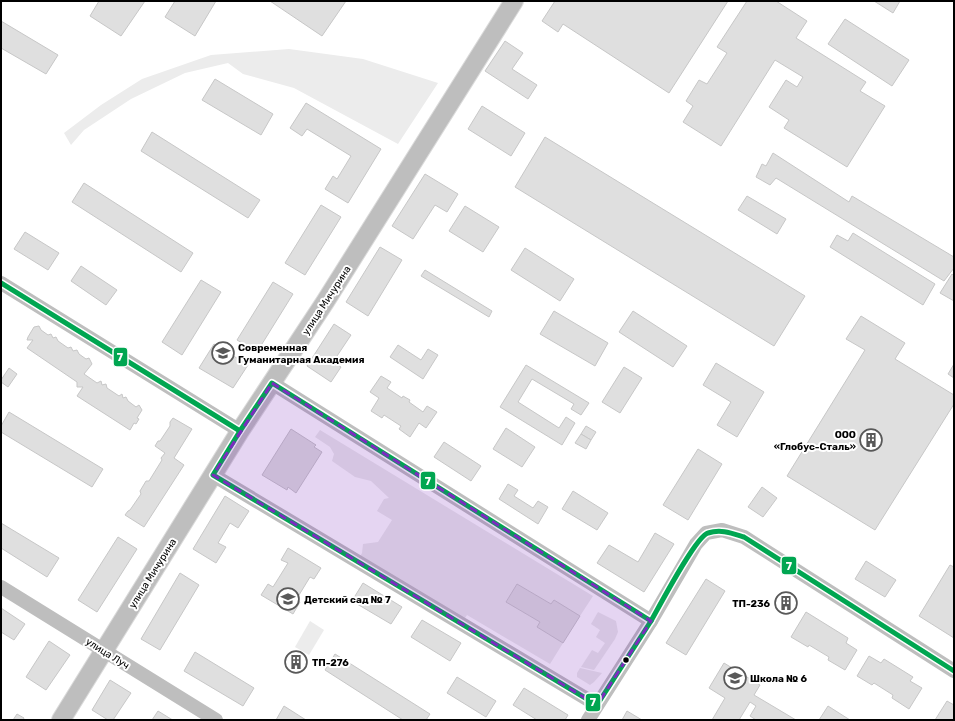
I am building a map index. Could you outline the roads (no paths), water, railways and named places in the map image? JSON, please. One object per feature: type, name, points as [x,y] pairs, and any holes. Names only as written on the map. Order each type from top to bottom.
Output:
[{"type":"main road","name":"улица Мичурина","points":[[61,720],[240,431],[325,302],[514,1]]},
{"type":"street","points":[[1,283],[240,431]]},
{"type":"street","points":[[272,383],[651,621]]},
{"type":"street","points":[[213,476],[597,705]]},
{"type":"street","points":[[588,720],[651,621],[696,544],[706,533],[722,530],[744,537],[954,671]]},
{"type":"street","name":"улица Луч","points":[[1,587],[216,720]]},
{"type":"place","name":"Современная Гуманитарная Академия","points":[[223,353]]},
{"type":"place","name":"ООО «Глобус-Сталь»","points":[[871,440]]},
{"type":"place","name":"Детский сад № 7","points":[[288,599]]},
{"type":"place","name":"ТП-236","points":[[786,603]]},
{"type":"place","name":"ТП-276","points":[[296,662]]},
{"type":"place","name":"Школа № 6","points":[[735,678]]}]
